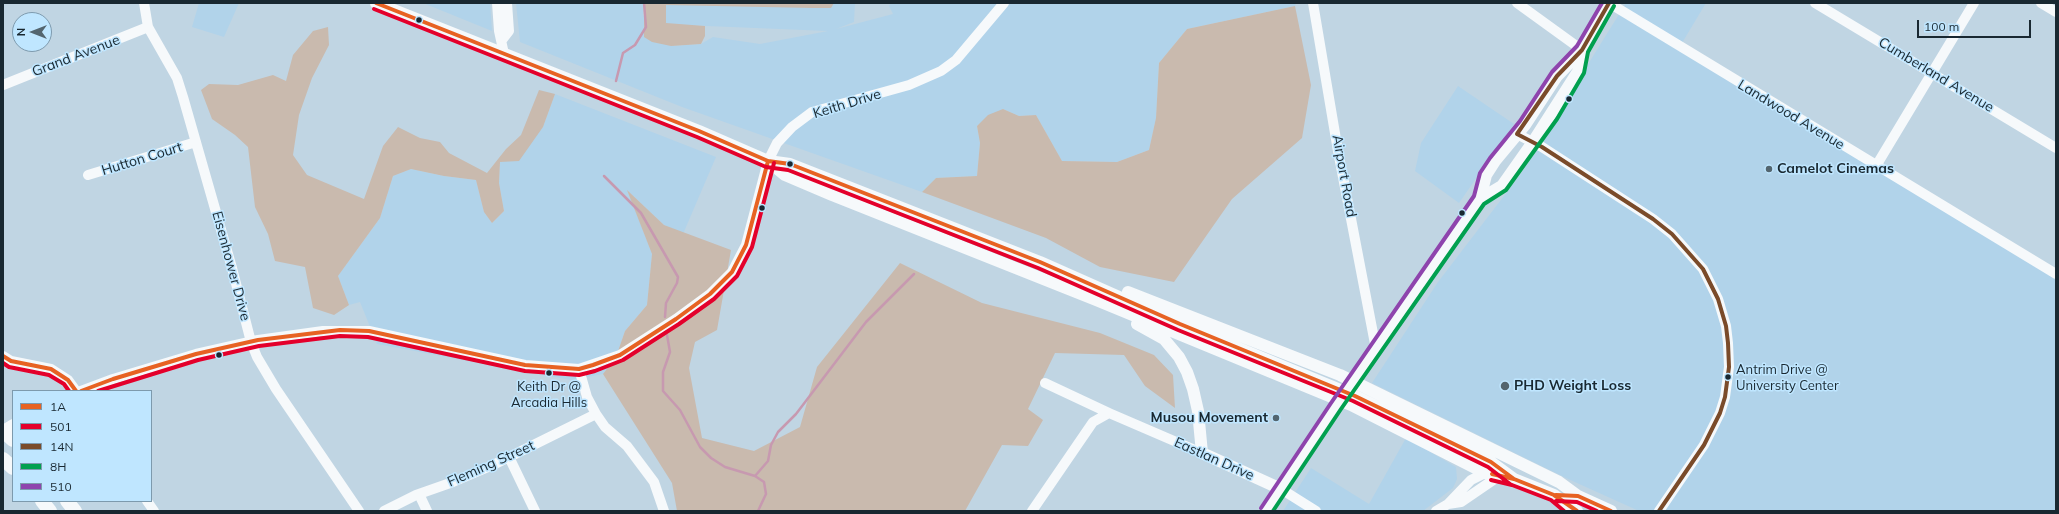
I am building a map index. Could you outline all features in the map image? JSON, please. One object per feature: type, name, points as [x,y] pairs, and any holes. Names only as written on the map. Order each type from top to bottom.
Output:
[{"type":"highway","points":[[3,430],[12,439]]},
{"type":"highway","points":[[3,459],[12,467]]},
{"type":"highway","points":[[43,502],[50,511]]},
{"type":"highway","points":[[68,502],[75,511]]},
{"type":"main road","points":[[376,3],[700,131],[768,161],[785,175],[995,260],[1096,300],[1352,392],[1491,462],[1514,479]]},
{"type":"main road","points":[[1266,511],[1336,406],[1352,392],[1376,349],[1480,199],[1486,175],[1506,146],[1517,134],[1557,76],[1582,50],[1609,3]]},
{"type":"main road","points":[[1480,199],[1502,186],[1533,142],[1579,70],[1582,50]]},
{"type":"main road","points":[[768,161],[790,164],[1040,262],[1120,289],[1559,482],[1578,496],[1611,511]]},
{"type":"main road","points":[[1096,300],[1164,339],[1179,357],[1193,389],[1202,453]]},
{"type":"main road","points":[[1352,392],[1485,473],[1514,479],[1554,495],[1569,508],[1577,511]]},
{"type":"main road","name":"Eastlan Drive","points":[[1202,453],[1281,488]]},
{"type":"main road","points":[[1554,495],[1578,496]]},
{"type":"street","name":"Eisenhower Drive","points":[[144,3],[148,28],[177,78],[232,268],[251,342],[257,357],[276,389],[359,511]]},
{"type":"street","points":[[497,3],[499,31],[504,54]]},
{"type":"street","points":[[502,40],[509,31],[508,3]]},
{"type":"street","name":"Keith Drive","points":[[84,390],[113,379],[196,354],[251,342],[323,331],[368,331],[514,363],[579,369],[620,355],[676,319],[722,283],[739,261],[746,245],[768,161],[777,143],[792,127],[812,112],[909,85],[949,66],[1004,3]]},
{"type":"street","name":"Airport Road","points":[[1313,3],[1340,158],[1376,349]]},
{"type":"street","points":[[1517,3],[1582,50]]},
{"type":"street","name":"Landwood Avenue","points":[[1609,3],[2056,274]]},
{"type":"street","name":"Cumberland Avenue","points":[[1815,3],[2056,148]]},
{"type":"street","points":[[1876,166],[1974,3]]},
{"type":"street","points":[[2042,3],[2056,12]]},
{"type":"street","name":"Grand Avenue","points":[[3,84],[148,28]]},
{"type":"street","points":[[1517,134],[1533,142],[1651,218],[1672,234],[1703,269],[1718,299],[1726,326],[1728,343],[1729,367],[1725,397],[1720,412],[1704,445],[1660,511]]},
{"type":"street","name":"Hutton Court","points":[[88,175],[196,142]]},
{"type":"street","points":[[3,356],[11,360],[51,370],[68,380],[75,390]]},
{"type":"street","points":[[579,369],[587,397],[596,414],[604,427],[628,446],[654,482],[664,511]]},
{"type":"street","name":"Eastlan Drive","points":[[1045,383],[1202,453]]},
{"type":"street","points":[[1032,511],[1093,422],[1108,412]]},
{"type":"street","name":"Fleming Street","points":[[384,511],[419,494],[453,482],[509,457],[596,414]]},
{"type":"street","points":[[3,430],[12,425]]},
{"type":"street","points":[[509,457],[535,511]]},
{"type":"street","points":[[1436,511],[1448,504],[1471,480],[1485,473],[1491,462]]},
{"type":"street","points":[[1448,504],[1461,502],[1498,476]]},
{"type":"street","points":[[1281,488],[1316,511]]},
{"type":"street","points":[[419,494],[427,511]]},
{"type":"street","points":[[148,502],[154,511]]},
{"type":"shaded area","points":[[199,3],[239,3],[224,37],[192,27]]},
{"type":"shaded area","points":[[423,3],[490,3],[492,31]]},
{"type":"shaded area","points":[[516,3],[644,3],[643,15],[671,46],[701,44],[713,37],[760,44],[828,31],[658,24],[659,3],[855,3],[854,22],[836,29],[893,14],[889,6],[891,3],[1296,3],[1295,6],[1187,29],[1159,63],[1156,118],[1149,150],[1117,162],[1062,161],[1036,115],[1019,116],[1003,109],[977,126],[980,143],[977,176],[936,178],[922,192],[682,107],[520,42]]},
{"type":"shaded area","points":[[644,3],[834,3],[831,8],[666,5],[666,23],[705,26],[705,36],[701,44],[671,46],[652,42],[644,37]]},
{"type":"shaded area","points":[[1626,3],[1706,3],[1679,48],[2056,279],[2056,511],[1639,511],[1566,478],[1372,383],[1438,282],[1520,175],[1539,147],[1554,119]]},
{"type":"shaded area","points":[[1295,6],[1311,85],[1302,138],[1232,199],[1174,282],[1100,267],[1046,238],[922,192],[936,178],[977,176],[980,143],[977,126],[988,115],[1003,109],[1019,116],[1036,115],[1062,161],[1117,162],[1149,150],[1156,118],[1159,63],[1187,29]]},
{"type":"shaded area","points":[[328,27],[329,45],[312,78],[299,115],[293,155],[307,175],[364,199],[383,146],[398,127],[420,138],[440,142],[449,153],[487,173],[506,149],[521,135],[539,90],[555,94],[543,127],[519,161],[500,162],[499,183],[504,211],[492,223],[484,212],[476,180],[444,176],[411,169],[393,176],[380,218],[338,276],[349,305],[334,315],[313,308],[305,267],[275,261],[268,234],[255,207],[248,147],[235,135],[212,119],[201,90],[209,84],[238,85],[273,75],[286,81],[293,55],[313,31]]},
{"type":"shaded area","points":[[1458,86],[1514,124],[1459,203],[1415,171],[1421,143]]},
{"type":"shaded area","points":[[555,94],[716,157],[683,234],[664,225],[628,191],[652,254],[647,305],[625,331],[616,357],[603,374],[571,380],[377,344],[360,302],[349,305],[338,276],[380,218],[393,176],[411,169],[444,176],[476,180],[484,212],[492,223],[504,211],[499,183],[500,162],[543,127]]},
{"type":"shaded area","points":[[627,190],[664,225],[731,250],[717,330],[695,342],[689,368],[702,438],[754,451],[800,427],[817,367],[900,263],[982,303],[1100,333],[1154,355],[1173,375],[1175,408],[1145,386],[1124,355],[1055,353],[1028,409],[1043,420],[1028,446],[1002,445],[965,511],[677,511],[672,483],[603,374],[616,357],[625,331],[647,305],[652,254]]},
{"type":"shaded area","points":[[1406,438],[1456,467],[1457,479],[1453,488],[1423,511],[1283,511],[1311,468],[1369,504]]},
{"type":"waterway","points":[[616,81],[623,53],[635,45],[646,27],[644,3]]},
{"type":"waterway","points":[[604,176],[641,213],[678,277],[677,283],[666,303],[665,317]]},
{"type":"waterway","points":[[758,511],[766,494],[764,482],[755,476],[768,461],[771,445],[778,432],[796,414],[866,322],[914,274]]},
{"type":"waterway","points":[[667,335],[670,352],[663,372],[663,391],[680,410],[700,447],[711,458],[725,467],[755,476]]},
{"type":"transit line","name":"1A","points":[[376,3],[699,131],[768,161],[790,164],[1040,262],[1180,324],[1355,396],[1491,462],[1514,479]]},
{"type":"transit line","name":"510","points":[[1261,508],[1331,403],[1474,196],[1480,173],[1490,158],[1520,121],[1552,72],[1577,46],[1602,3]]},
{"type":"transit line","name":"14N","points":[[1517,134],[1557,76],[1582,50],[1609,3]]},
{"type":"transit line","name":"8H","points":[[1273,511],[1341,409],[1484,204],[1506,190],[1557,119],[1584,73],[1588,52],[1614,6]]},
{"type":"transit line","name":"501","points":[[374,9],[697,137],[766,167],[788,170],[1038,268],[1178,330],[1353,401],[1488,467],[1510,484]]},
{"type":"transit line","name":"14N","points":[[1517,134],[1542,147],[1653,219],[1672,234],[1703,269],[1718,299],[1726,326],[1728,343],[1729,367],[1725,397],[1720,413],[1704,445],[1659,511]]},
{"type":"transit line","name":"1A","points":[[84,390],[113,379],[196,354],[258,340],[340,330],[369,331],[525,365],[579,369],[593,365],[620,355],[676,319],[710,294],[732,272],[746,245],[768,161]]},
{"type":"transit line","name":"501","points":[[101,390],[198,360],[259,346],[340,336],[368,337],[525,371],[579,375],[595,371],[623,360],[679,324],[714,299],[737,276],[752,247],[774,163]]},
{"type":"transit line","name":"1A","points":[[3,356],[11,361],[51,369],[68,380],[75,390]]},
{"type":"transit line","name":"501","points":[[3,363],[9,367],[49,375],[64,384],[68,390]]},
{"type":"transit line","name":"1A","points":[[1492,474],[1514,479],[1554,495],[1577,511]]},
{"type":"transit line","name":"501","points":[[1491,480],[1512,485],[1551,500],[1564,511]]},
{"type":"transit line","name":"1A","points":[[1556,495],[1578,496],[1611,511]]},
{"type":"transit line","name":"501","points":[[1556,501],[1577,502],[1597,511]]},
{"type":"place","name":"Camelot Cinemas","points":[[1769,169]]},
{"type":"place","name":"Keith Dr @ Arcadia Hills","points":[[549,373]]},
{"type":"place","name":"Antrim Drive @ University Center","points":[[1728,377]]},
{"type":"place","name":"PHD Weight Loss","points":[[1505,386]]},
{"type":"place","name":"Musou Movement","points":[[1276,418]]}]
